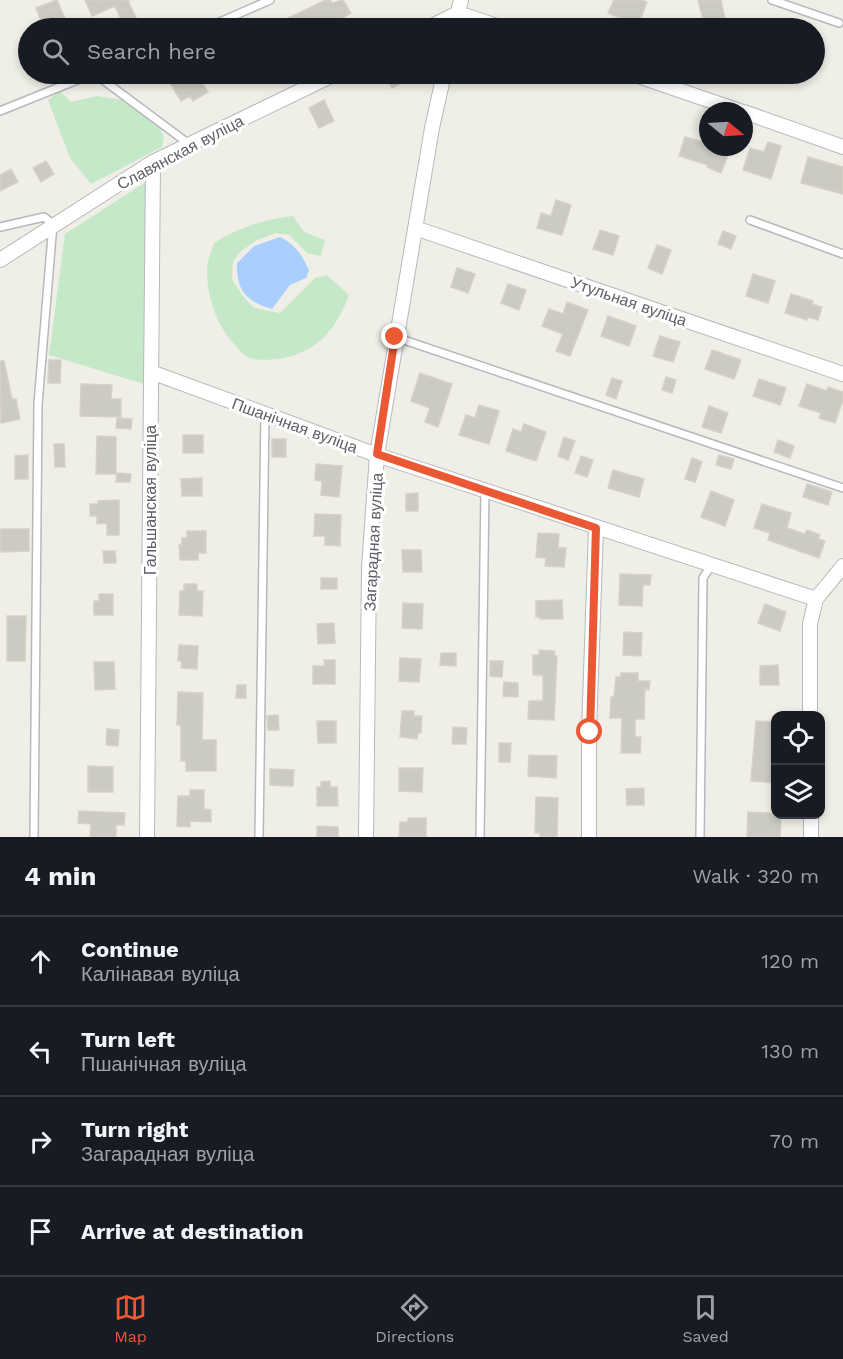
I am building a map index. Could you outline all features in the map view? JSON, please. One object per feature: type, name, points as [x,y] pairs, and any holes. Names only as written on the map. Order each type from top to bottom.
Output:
[{"type":"street","points":[[442,18],[459,6],[483,18]]},
{"type":"street","name":"Славянская вуліца","points":[[0,260],[153,162],[314,84]]},
{"type":"street","name":"Загарадная вуліца","points":[[366,837],[369,568],[377,454],[395,337],[442,84]]},
{"type":"street","points":[[661,84],[713,102]]},
{"type":"street","points":[[753,116],[843,147]]},
{"type":"street","name":"Гальшанская вуліца","points":[[147,837],[153,162]]},
{"type":"street","name":"Утульная вуліца","points":[[415,228],[843,374]]},
{"type":"street","name":"Пшанічная вуліца","points":[[151,372],[485,491],[816,599]]},
{"type":"street","points":[[589,837],[596,528]]},
{"type":"street","points":[[810,711],[810,624],[816,599],[843,566]]},
{"type":"street","points":[[811,819],[811,837]]},
{"type":"lane","points":[[229,18],[270,0]]},
{"type":"lane","points":[[772,0],[824,18]]},
{"type":"lane","points":[[825,18],[839,23]]},
{"type":"lane","points":[[0,111],[69,84]]},
{"type":"lane","points":[[108,84],[189,144]]},
{"type":"lane","points":[[0,227],[44,217],[54,224],[38,404],[34,837]]},
{"type":"lane","points":[[750,220],[843,254]]},
{"type":"lane","points":[[395,337],[843,488]]},
{"type":"lane","points":[[259,837],[265,413]]},
{"type":"lane","points":[[480,837],[485,491]]},
{"type":"lane","points":[[700,837],[703,578],[712,564]]},
{"type":"green space","points":[[60,91],[71,102],[97,96],[122,100],[159,126],[164,138],[162,147],[91,184],[70,158],[48,100]]},
{"type":"green space","points":[[149,180],[144,384],[49,355],[65,234]]},
{"type":"green space","points":[[293,216],[304,232],[325,240],[321,256],[307,253],[289,235],[276,233],[257,240],[240,252],[233,262],[232,279],[242,295],[254,308],[280,313],[315,278],[327,275],[349,295],[331,329],[314,345],[292,356],[278,359],[249,358],[223,330],[214,311],[207,280],[209,256],[214,243],[232,233],[262,222]]},
{"type":"water","points":[[280,237],[298,250],[309,270],[306,278],[290,285],[272,309],[255,303],[244,294],[238,281],[237,263],[254,246]]},
{"type":"building","points":[[57,0],[65,18],[40,18],[36,8]]},
{"type":"building","points":[[85,0],[130,0],[128,1],[136,18],[120,18],[115,6],[92,16]]},
{"type":"building","points":[[326,0],[332,3],[343,0],[351,13],[343,18],[288,18]]},
{"type":"building","points":[[614,0],[647,2],[641,18],[620,18],[608,13]]},
{"type":"building","points":[[698,0],[721,0],[725,18],[703,18]]},
{"type":"building","points":[[171,84],[203,84],[208,92],[193,101],[190,96],[181,101]]},
{"type":"building","points":[[324,100],[334,121],[319,128],[309,108]]},
{"type":"building","points":[[685,137],[699,141],[699,156],[728,156],[721,173],[707,167],[708,165],[679,156]]},
{"type":"building","points":[[768,142],[781,146],[771,179],[743,170],[747,156],[753,156],[753,149],[764,152]]},
{"type":"building","points":[[808,157],[843,167],[843,194],[801,183]]},
{"type":"building","points":[[46,161],[54,174],[41,182],[33,168]]},
{"type":"building","points":[[11,169],[18,182],[0,191],[0,175]]},
{"type":"building","points":[[556,200],[571,205],[562,235],[537,228],[541,213],[551,216]]},
{"type":"building","points":[[600,230],[619,236],[613,255],[593,249]]},
{"type":"building","points":[[723,231],[736,236],[731,249],[718,244]]},
{"type":"building","points":[[657,245],[671,250],[662,274],[648,268]]},
{"type":"building","points":[[457,268],[475,274],[468,293],[451,287]]},
{"type":"building","points":[[753,274],[775,281],[768,303],[746,296]]},
{"type":"building","points":[[508,284],[526,290],[519,310],[501,303]]},
{"type":"building","points":[[791,294],[813,301],[812,304],[822,307],[818,320],[808,317],[807,320],[785,313]]},
{"type":"building","points":[[567,302],[588,310],[570,356],[556,351],[563,334],[542,326],[549,309],[563,314]]},
{"type":"building","points":[[608,316],[636,326],[629,346],[601,336]]},
{"type":"building","points":[[660,336],[680,342],[673,362],[653,356]]},
{"type":"building","points":[[712,350],[741,360],[734,379],[705,369]]},
{"type":"building","points":[[49,360],[61,360],[60,383],[48,383]]},
{"type":"building","points":[[0,361],[4,361],[12,399],[16,399],[20,419],[1,423]]},
{"type":"building","points":[[420,373],[452,384],[438,427],[425,422],[430,408],[411,401]]},
{"type":"building","points":[[666,377],[676,380],[672,393],[662,390]]},
{"type":"building","points":[[612,378],[622,381],[616,399],[606,395]]},
{"type":"building","points":[[759,379],[786,388],[780,405],[753,396]]},
{"type":"building","points":[[81,384],[112,385],[111,399],[121,399],[121,417],[80,416]]},
{"type":"building","points":[[807,384],[827,391],[828,387],[843,392],[843,400],[835,423],[819,418],[821,413],[799,406]]},
{"type":"building","points":[[479,405],[499,411],[489,444],[459,435],[466,415],[475,418]]},
{"type":"building","points":[[709,406],[728,413],[721,433],[702,427]]},
{"type":"building","points":[[117,418],[132,419],[131,429],[116,428]]},
{"type":"building","points":[[524,424],[546,432],[536,461],[506,451],[513,429],[521,432]]},
{"type":"building","points":[[183,435],[203,435],[203,453],[183,453]]},
{"type":"building","points":[[97,436],[116,437],[116,474],[96,474]]},
{"type":"building","points":[[564,437],[575,441],[568,460],[558,456]]},
{"type":"building","points":[[272,439],[286,439],[286,457],[272,457]]},
{"type":"building","points":[[778,440],[794,446],[790,458],[774,452]]},
{"type":"building","points":[[54,444],[64,444],[65,467],[55,467]]},
{"type":"building","points":[[28,455],[28,479],[15,479],[15,456]]},
{"type":"building","points":[[719,455],[734,459],[731,469],[716,465]]},
{"type":"building","points":[[581,456],[593,460],[587,477],[575,473]]},
{"type":"building","points":[[692,458],[702,462],[695,482],[685,479]]},
{"type":"building","points":[[316,464],[342,466],[339,497],[321,495],[322,481],[315,480]]},
{"type":"building","points":[[613,470],[644,479],[639,497],[608,488]]},
{"type":"building","points":[[117,473],[131,474],[130,482],[116,482]]},
{"type":"building","points":[[202,478],[202,496],[182,496],[181,479]]},
{"type":"building","points":[[807,484],[832,492],[828,505],[803,497]]},
{"type":"building","points":[[711,491],[734,500],[725,526],[701,517]]},
{"type":"building","points":[[418,493],[418,511],[406,511],[406,494]]},
{"type":"building","points":[[119,500],[119,535],[107,535],[107,523],[97,524],[97,516],[90,516],[90,504],[98,504],[98,501]]},
{"type":"building","points":[[762,504],[791,513],[787,528],[805,534],[807,530],[820,535],[818,539],[825,541],[819,558],[768,540],[770,533],[754,528]]},
{"type":"building","points":[[315,514],[341,515],[340,546],[325,545],[325,536],[314,536]]},
{"type":"building","points":[[0,529],[29,529],[29,551],[0,552]]},
{"type":"building","points":[[187,531],[206,531],[206,553],[198,553],[198,560],[180,560],[179,545],[182,545],[182,538],[187,538]]},
{"type":"building","points":[[538,533],[559,534],[558,548],[566,548],[564,567],[545,566],[546,558],[536,557]]},
{"type":"building","points":[[402,550],[421,550],[422,572],[403,572]]},
{"type":"building","points":[[103,551],[115,551],[116,563],[104,563]]},
{"type":"building","points":[[620,574],[651,575],[650,585],[643,585],[642,606],[619,605]]},
{"type":"building","points":[[321,578],[337,578],[337,589],[321,589]]},
{"type":"building","points":[[184,584],[197,584],[197,591],[203,591],[202,616],[179,615],[180,591],[184,591]]},
{"type":"building","points":[[99,594],[113,594],[113,615],[94,615],[94,601],[99,601]]},
{"type":"building","points":[[562,600],[563,619],[536,617],[536,601]]},
{"type":"building","points":[[403,603],[423,604],[422,629],[402,628]]},
{"type":"building","points":[[765,604],[786,612],[780,631],[758,623]]},
{"type":"building","points":[[7,616],[26,616],[25,661],[7,661]]},
{"type":"building","points":[[334,623],[335,643],[318,644],[317,624]]},
{"type":"building","points":[[624,632],[642,633],[641,656],[623,655]]},
{"type":"building","points":[[179,645],[198,646],[197,669],[181,668],[182,661],[178,661]]},
{"type":"building","points":[[539,650],[555,651],[554,656],[557,656],[554,720],[528,719],[529,701],[543,701],[543,675],[533,675],[533,655],[539,655]]},
{"type":"building","points":[[441,653],[456,653],[456,666],[440,665]]},
{"type":"building","points":[[400,658],[421,659],[419,682],[399,681]]},
{"type":"building","points":[[324,660],[335,660],[335,684],[313,684],[313,666],[325,666]]},
{"type":"building","points":[[490,661],[503,661],[502,677],[490,676]]},
{"type":"building","points":[[94,662],[114,662],[115,689],[95,690]]},
{"type":"building","points":[[778,665],[779,685],[760,685],[760,666]]},
{"type":"building","points":[[621,673],[638,673],[638,681],[650,681],[649,690],[645,689],[644,719],[635,719],[635,737],[641,737],[640,753],[621,753],[622,718],[610,718],[611,697],[614,697],[616,677],[621,677]]},
{"type":"building","points":[[504,682],[518,683],[518,697],[503,696]]},
{"type":"building","points":[[237,685],[246,685],[246,698],[236,698]]},
{"type":"building","points":[[178,692],[203,693],[202,740],[216,740],[216,771],[186,771],[186,761],[181,761],[181,725],[177,725]]},
{"type":"building","points":[[402,711],[414,711],[414,716],[422,716],[421,733],[418,733],[417,739],[400,737]]},
{"type":"building","points":[[278,715],[279,730],[268,730],[267,716]]},
{"type":"building","points":[[317,721],[336,721],[336,743],[318,743]]},
{"type":"building","points":[[756,721],[771,722],[771,783],[751,781]]},
{"type":"building","points":[[453,727],[467,728],[466,744],[452,744]]},
{"type":"building","points":[[107,729],[119,730],[118,746],[106,745]]},
{"type":"building","points":[[499,743],[511,743],[510,762],[499,762]]},
{"type":"building","points":[[529,755],[557,756],[556,778],[528,776]]},
{"type":"building","points":[[88,766],[113,767],[113,792],[88,792]]},
{"type":"building","points":[[399,768],[423,768],[422,792],[399,791]]},
{"type":"building","points":[[270,769],[294,770],[293,786],[270,785]]},
{"type":"building","points":[[330,781],[330,787],[337,787],[338,806],[317,806],[317,787],[321,787],[321,782]]},
{"type":"building","points":[[644,788],[644,805],[627,805],[626,789]]},
{"type":"building","points":[[190,790],[204,790],[204,809],[211,810],[211,822],[190,821],[190,827],[177,826],[178,796],[190,796]]},
{"type":"building","points":[[536,797],[558,798],[557,837],[540,837],[540,833],[535,833]]},
{"type":"building","points":[[79,811],[125,813],[124,825],[116,825],[116,837],[90,837],[91,824],[78,823]]},
{"type":"building","points":[[748,812],[771,813],[771,819],[781,819],[780,837],[747,837]]},
{"type":"building","points":[[408,818],[426,818],[426,837],[399,837],[400,822],[408,822]]},
{"type":"building","points":[[317,826],[338,827],[338,837],[317,837]]},
{"type":"route","points":[[395,337],[377,454],[596,528],[590,732]]}]
